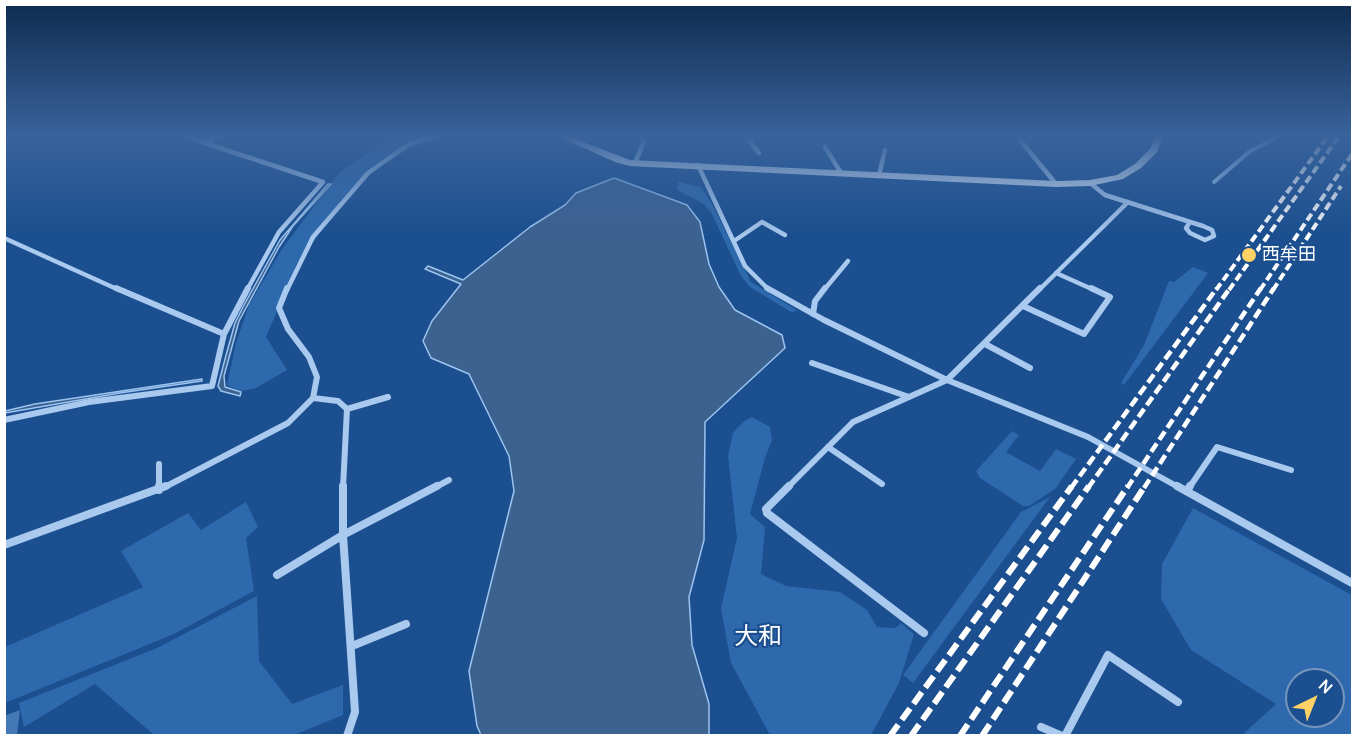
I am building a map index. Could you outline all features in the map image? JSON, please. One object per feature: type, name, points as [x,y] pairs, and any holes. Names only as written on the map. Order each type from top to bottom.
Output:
[{"type":"main road","points":[[779,170],[1056,184],[1090,183],[1120,177],[1132,170]]},
{"type":"street","points":[[4,420],[89,402],[213,386],[224,334],[279,232],[323,182],[286,170]]},
{"type":"street","points":[[4,544],[159,490],[288,423],[313,398],[317,377],[309,357],[288,329],[279,308],[313,237],[373,170]]},
{"type":"street","points":[[701,170],[745,266],[769,290],[946,380],[1088,437],[1353,583]]},
{"type":"street","points":[[839,170],[841,173]]},
{"type":"street","points":[[879,175],[880,170]]},
{"type":"street","points":[[1044,170],[1056,184]]},
{"type":"street","points":[[1090,183],[1105,195],[1190,222],[1212,231],[1214,236],[1205,240],[1190,233],[1186,228],[1190,222]]},
{"type":"street","points":[[924,633],[767,513],[766,509],[852,423],[946,380],[1128,202]]},
{"type":"street","points":[[734,241],[762,222],[785,235]]},
{"type":"street","points":[[4,238],[166,311],[224,334]]},
{"type":"street","points":[[813,314],[815,301],[848,261]]},
{"type":"street","points":[[1023,306],[1084,334],[1110,297],[1056,273]]},
{"type":"street","points":[[985,344],[1030,368]]},
{"type":"street","points":[[812,363],[909,397]]},
{"type":"street","points":[[347,409],[388,397]]},
{"type":"street","points":[[313,398],[338,401],[347,409]]},
{"type":"street","points":[[347,409],[343,465],[343,535],[356,712],[347,735]]},
{"type":"street","points":[[828,447],[882,484]]},
{"type":"street","points":[[1187,491],[1217,447],[1291,470]]},
{"type":"street","points":[[159,464],[159,490]]},
{"type":"street","points":[[277,575],[343,535],[450,480]]},
{"type":"street","points":[[352,646],[406,624]]},
{"type":"street","points":[[1041,727],[1064,735],[1108,655],[1178,702]]},
{"type":"shaded area","points":[[344,170],[375,170],[333,215],[297,264],[266,337],[287,370],[256,388],[242,391],[227,385],[236,343],[249,305],[282,249],[339,173]]},
{"type":"shaded area","points":[[614,178],[687,205],[700,222],[709,264],[719,287],[735,310],[782,335],[785,348],[705,422],[704,540],[689,597],[692,645],[709,704],[709,735],[481,735],[477,726],[469,671],[514,491],[509,456],[469,374],[431,358],[423,341],[432,321],[461,284],[425,269],[428,266],[463,280],[530,227],[565,205],[576,193]]},
{"type":"shaded area","points":[[678,182],[701,187],[712,204],[751,282],[798,311],[791,312],[750,287],[741,276],[712,214],[704,204],[677,190]]},
{"type":"shaded area","points":[[328,184],[331,184],[293,226],[279,247],[239,321],[224,376],[225,387],[241,392],[240,396],[221,391],[218,386],[225,359],[235,323],[244,305],[280,240]]},
{"type":"shaded area","points":[[1193,267],[1208,273],[1124,385],[1121,383],[1144,345],[1169,281],[1174,282]]},
{"type":"shaded area","points":[[202,379],[202,381],[5,413],[5,411],[35,404]]},
{"type":"shaded area","points":[[752,417],[770,427],[772,440],[750,514],[765,527],[761,574],[786,586],[840,592],[867,610],[877,627],[895,628],[901,623],[914,634],[899,683],[871,735],[770,735],[731,663],[721,608],[737,538],[728,456],[733,433],[744,421]]},
{"type":"shaded area","points":[[1012,431],[1019,435],[1006,452],[1040,471],[1056,449],[1076,459],[1055,489],[1029,506],[1023,506],[980,478],[976,471]]},
{"type":"shaded area","points":[[1050,497],[913,683],[903,675],[1021,512]]},
{"type":"shaded area","points":[[246,502],[258,527],[246,538],[254,591],[174,634],[5,703],[5,647],[143,587],[121,551],[188,513],[201,530]]},
{"type":"shaded area","points":[[1193,508],[1352,595],[1352,735],[1242,735],[1276,704],[1191,650],[1161,599],[1162,564]]},
{"type":"shaded area","points":[[257,596],[259,661],[292,704],[343,685],[343,715],[294,735],[154,735],[95,684],[24,727],[19,703],[157,648]]},
{"type":"building","points":[[20,710],[17,735],[4,735],[4,716]]},
{"type":"waterway","points":[[1214,182],[1229,170]]},
{"type":"railway","points":[[1216,290],[1304,170]]},
{"type":"railway","points":[[1229,290],[1315,170]]},
{"type":"railway","points":[[1260,290],[1341,170]]},
{"type":"railway","points":[[1273,290],[1341,186]]},
{"type":"railway","points":[[1071,488],[1217,288]]},
{"type":"railway","points":[[1088,488],[1230,288]]},
{"type":"railway","points":[[1127,488],[1261,288]]},
{"type":"railway","points":[[1144,488],[1274,288]]},
{"type":"railway","points":[[890,736],[1072,486]]},
{"type":"railway","points":[[911,736],[1089,486]]},
{"type":"railway","points":[[960,736],[1128,486]]},
{"type":"railway","points":[[982,736],[1145,486]]},
{"type":"place","name":"西牟田","points":[[1249,255]]},
{"type":"district","name":"大和","points":[[758,637]]}]
